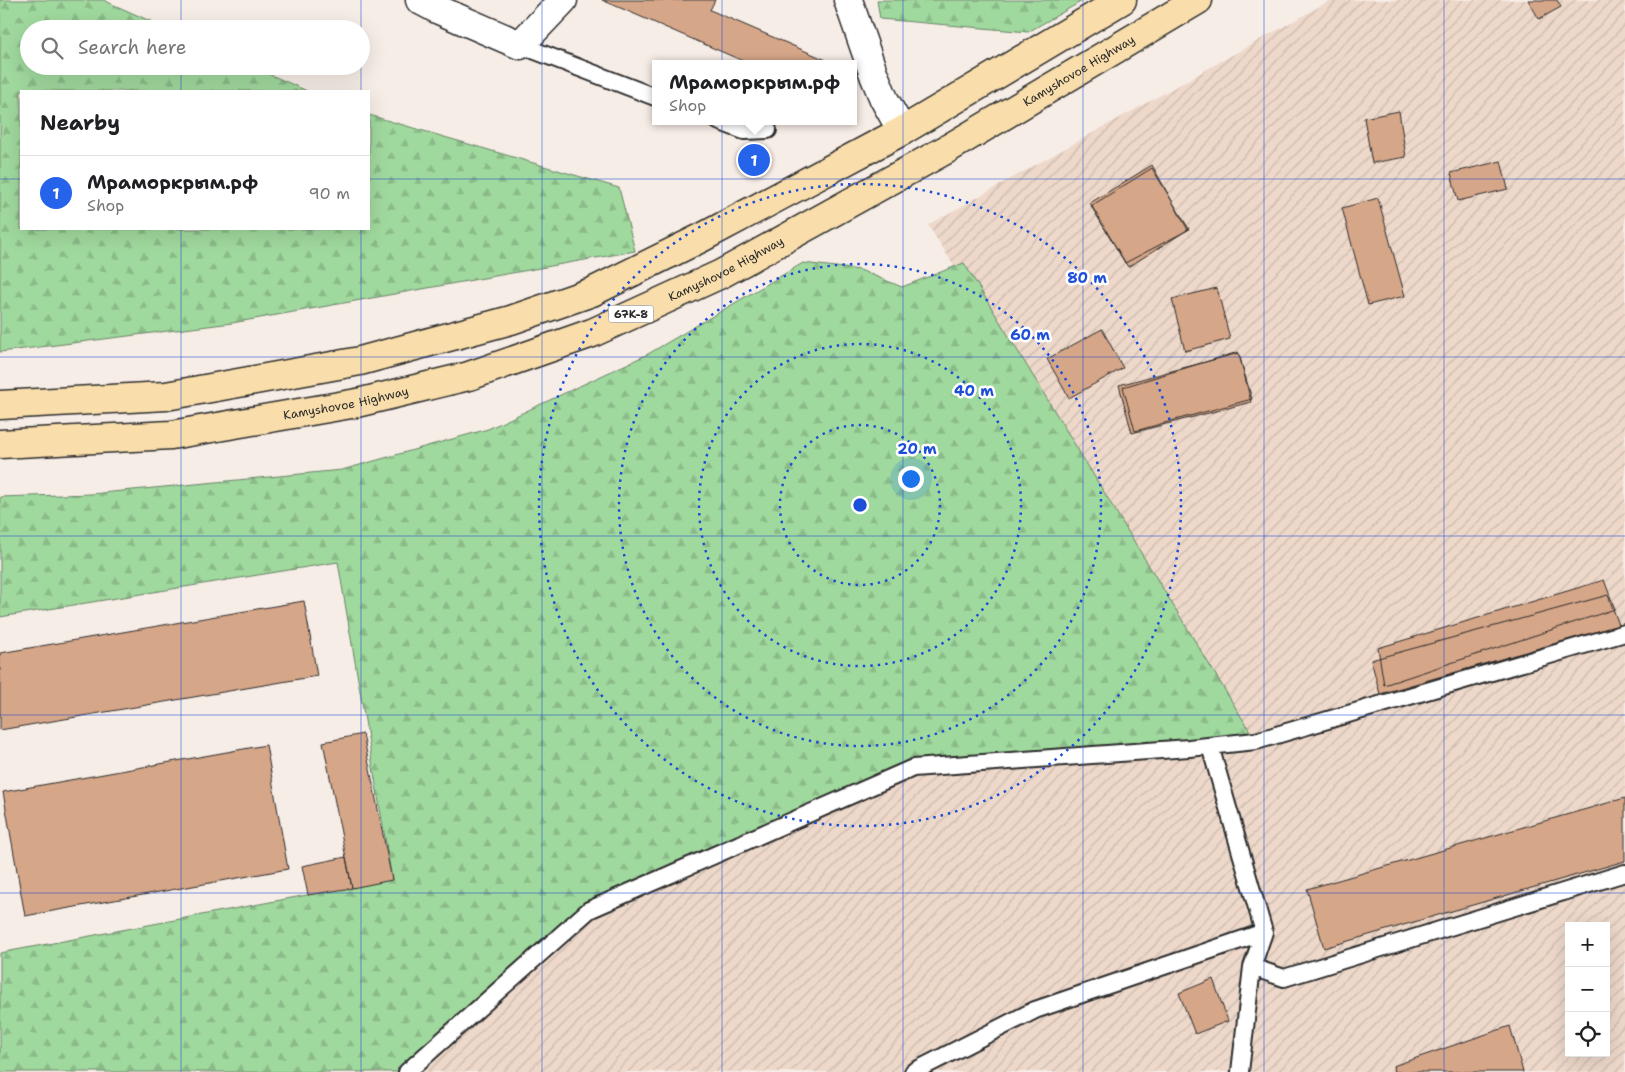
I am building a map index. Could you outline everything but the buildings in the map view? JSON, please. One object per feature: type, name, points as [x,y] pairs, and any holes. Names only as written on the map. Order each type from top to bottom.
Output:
[{"type":"main road","points":[[0,405],[166,396],[360,361],[511,320],[592,292],[703,237],[902,131],[1122,0]]},
{"type":"main road","name":"Kamyshovoe Highway","points":[[0,444],[171,434],[357,403],[469,376],[592,333],[738,264],[949,148],[1198,0]]},
{"type":"street","points":[[420,0],[520,45],[563,0]]},
{"type":"street","points":[[848,0],[874,75],[884,99],[902,131]]},
{"type":"lane","points":[[520,45],[652,97]]},
{"type":"lane","points":[[728,125],[744,131],[768,130]]},
{"type":"lane","points":[[407,1072],[589,910],[913,768],[1256,741],[1625,633]]},
{"type":"lane","points":[[1210,746],[1264,932],[1252,967],[1240,1072]]},
{"type":"lane","points":[[1252,967],[1284,978],[1625,873]]},
{"type":"lane","points":[[913,1072],[1035,1010],[1264,932]]},
{"type":"shaded area","points":[[1331,0],[1625,0],[1625,1072],[407,1072],[589,910],[913,768],[1255,740],[928,225]]},
{"type":"green space","points":[[0,0],[103,0],[148,20],[20,20],[20,75],[271,75],[305,90],[20,90],[20,230],[370,230],[370,115],[619,188],[635,251],[232,323],[0,352]]},
{"type":"green space","points":[[877,0],[1084,0],[1028,32],[880,19]]},
{"type":"green space","points":[[803,263],[860,270],[902,287],[964,263],[1256,741],[913,768],[589,910],[407,1072],[0,1072],[0,953],[392,879],[338,562],[0,617],[0,497],[91,494],[342,470],[488,429],[648,354]]},
{"type":"place","name":"Мраморкрым.рф","points":[[754,160]]}]
